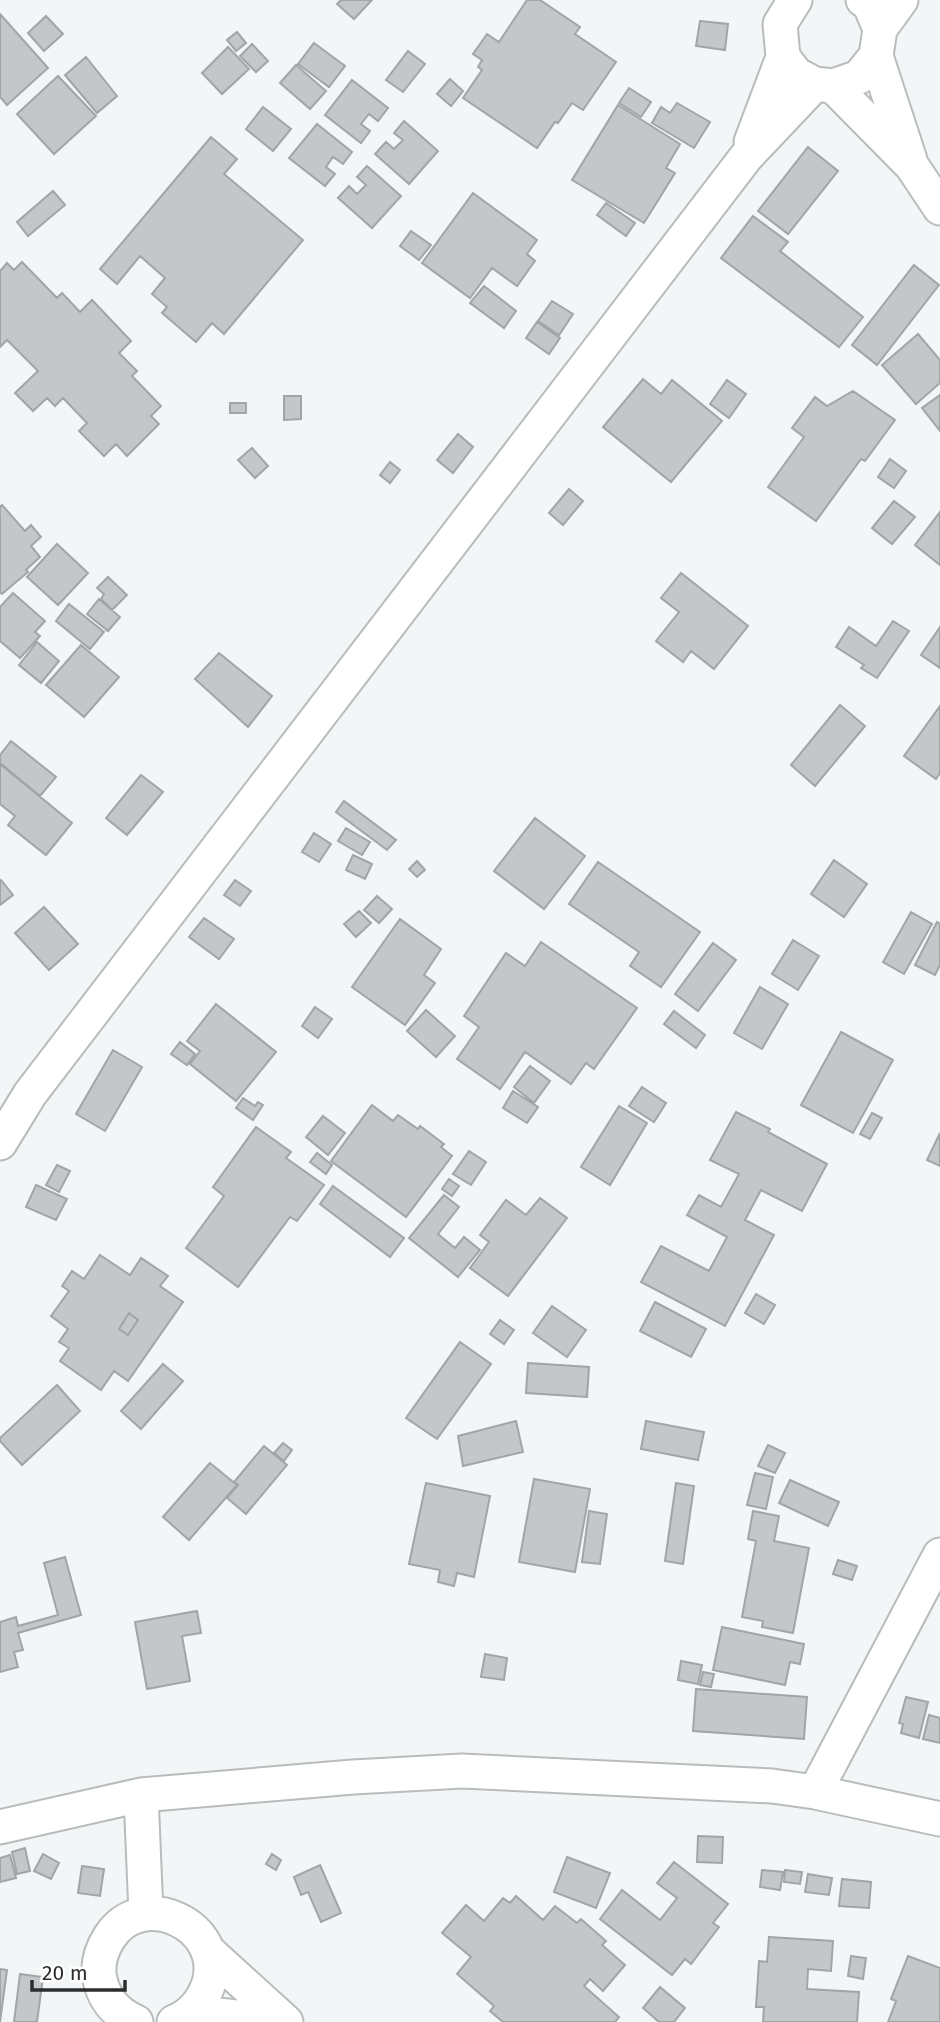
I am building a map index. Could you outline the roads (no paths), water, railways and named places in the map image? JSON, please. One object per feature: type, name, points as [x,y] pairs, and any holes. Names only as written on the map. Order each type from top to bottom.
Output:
[{"type":"street","points":[[863,0],[869,3],[912,166]]},
{"type":"street","points":[[0,1143],[30,1094],[746,157],[824,85],[859,77],[901,0]]},
{"type":"street","points":[[746,157],[783,57],[780,24],[787,5]]},
{"type":"street","points":[[783,57],[796,74],[824,85],[912,166],[940,208]]},
{"type":"street","points":[[815,1792],[940,1555]]},
{"type":"street","points":[[0,1827],[141,1795],[353,1777],[462,1771],[772,1786],[815,1792],[940,1819]]},
{"type":"street","points":[[141,1795],[146,1914]]},
{"type":"street","points":[[136,2022],[105,2012],[99,1966],[103,1948],[113,1931],[128,1920],[146,1914],[166,1914],[185,1921],[200,1934],[209,1952],[285,2022]]},
{"type":"street","points":[[183,2017],[205,1995],[211,1974],[209,1952]]},
{"type":"street","points":[[183,2017],[285,2022]]}]
